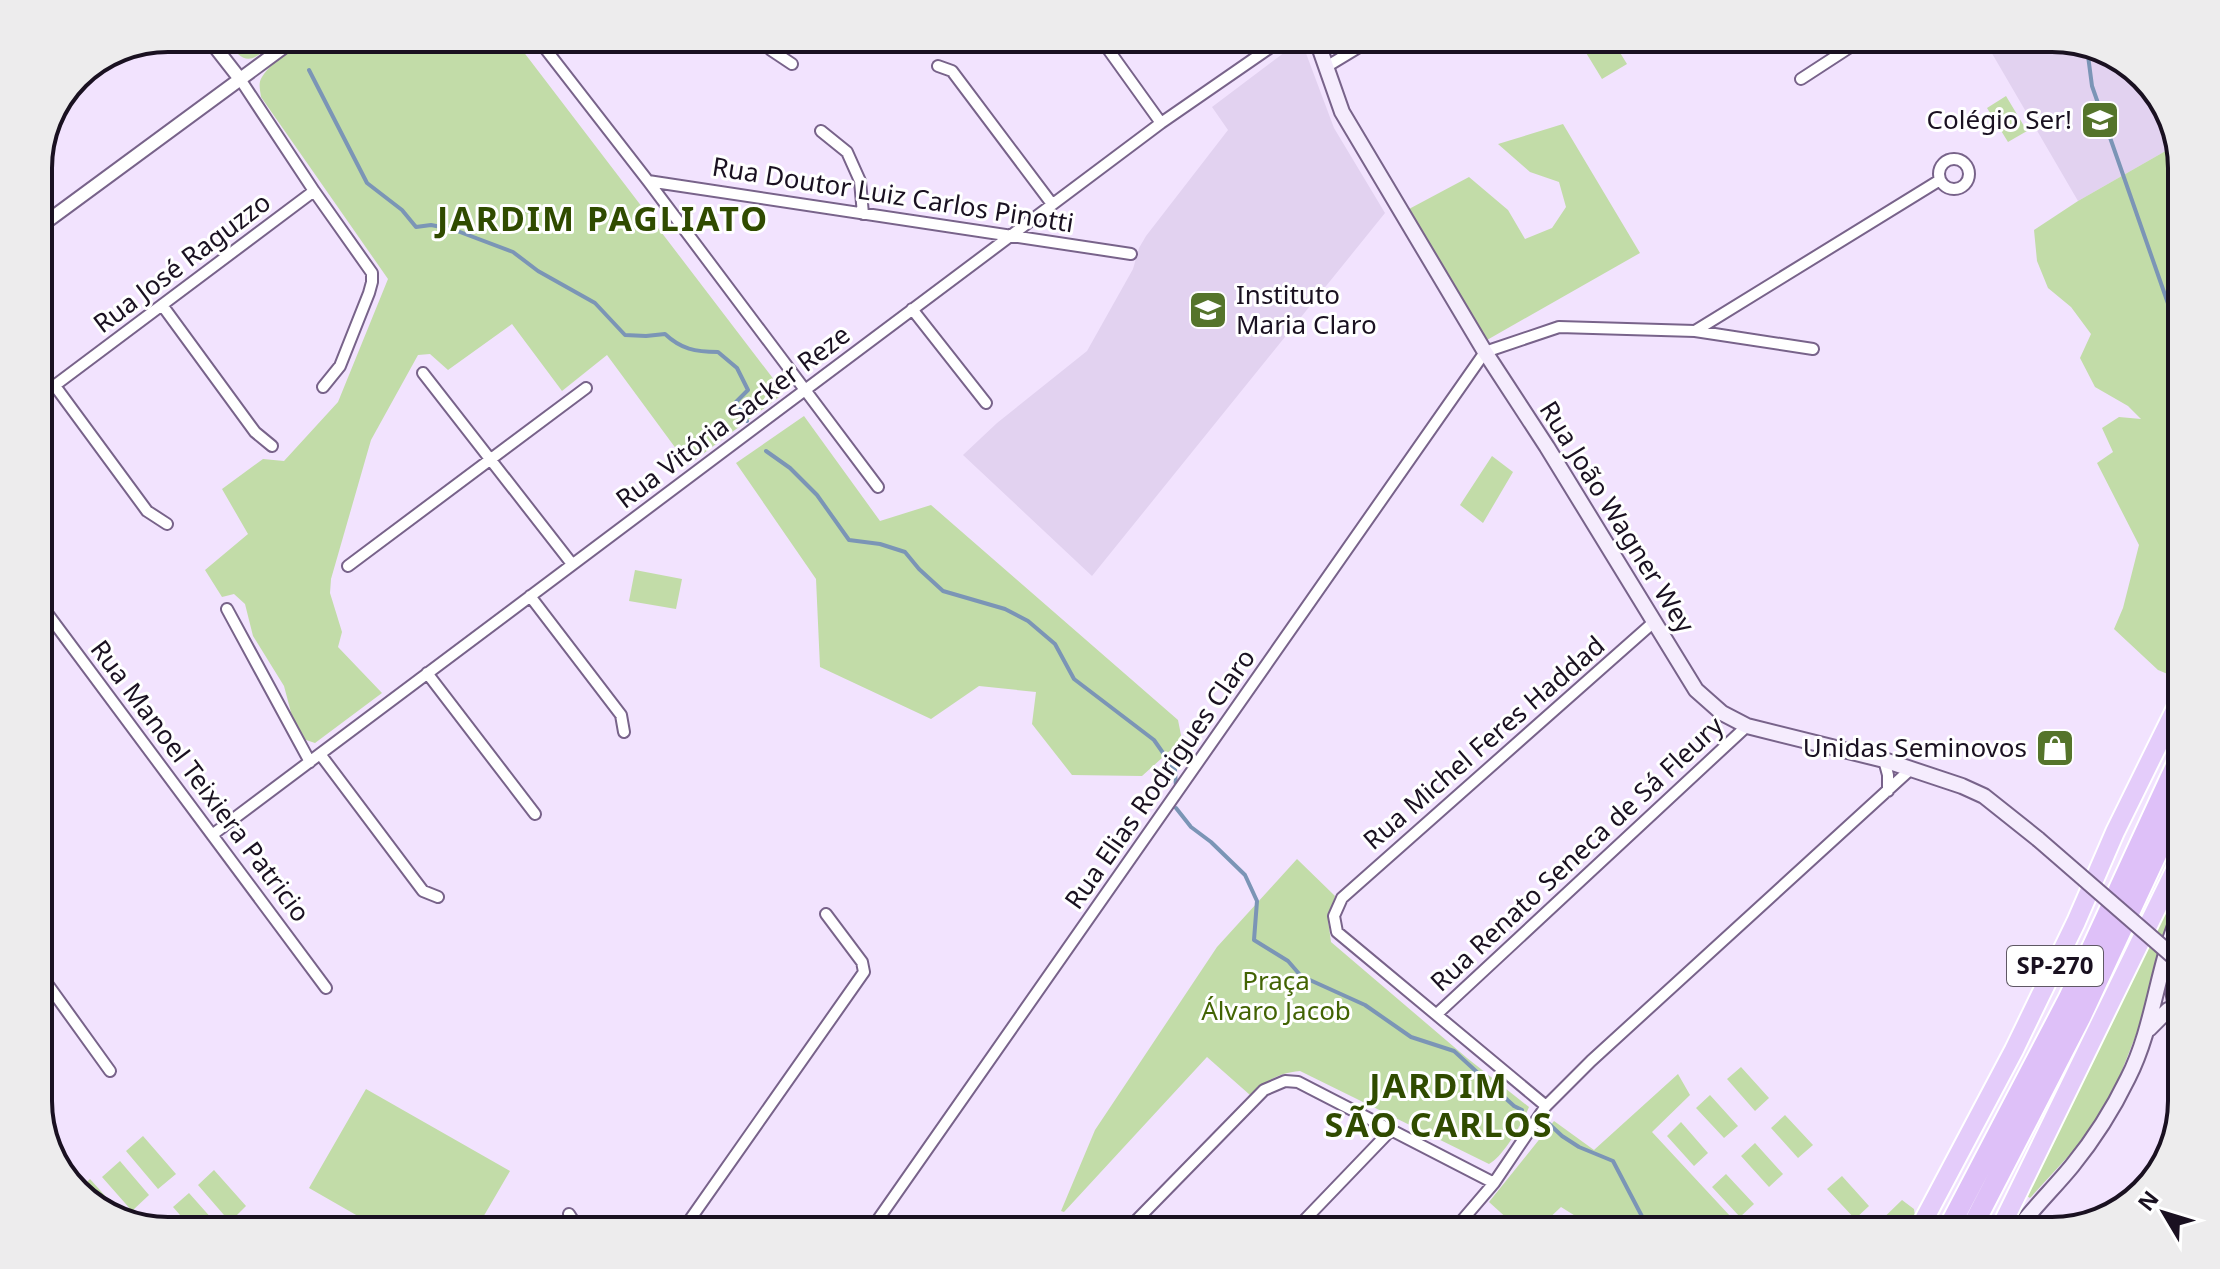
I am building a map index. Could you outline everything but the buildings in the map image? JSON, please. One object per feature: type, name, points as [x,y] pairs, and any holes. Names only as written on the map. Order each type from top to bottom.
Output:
[{"type":"highway","name":"SP-270","points":[[1925,1217],[2014,1050],[2168,724]]},
{"type":"highway","name":"SP-270","points":[[1954,1217],[2069,998],[2168,783]]},
{"type":"highway","name":"SP-270","points":[[1977,1217],[2080,1018],[2168,829]]},
{"type":"highway","name":"SP-270","points":[[2006,1217],[2168,885]]},
{"type":"main road","name":"Rua João Wagner Wey","points":[[1321,52],[1342,112],[1485,352],[1696,690],[1722,713],[1747,726],[1912,768],[1984,796],[2168,950]]},
{"type":"main road","points":[[2028,1217],[2100,1128],[2130,1076],[2157,995],[2168,948]]},
{"type":"main road","points":[[2144,1036],[2168,1010]]},
{"type":"street","points":[[219,52],[372,273],[372,282],[340,366],[323,387]]},
{"type":"street","points":[[52,218],[277,52]]},
{"type":"street","points":[[548,52],[878,487]]},
{"type":"street","points":[[774,52],[792,64]]},
{"type":"street","points":[[1110,52],[1161,123]]},
{"type":"street","name":"Rua Vitória Sacker Reze","points":[[212,835],[1052,204],[1264,52]]},
{"type":"street","points":[[1326,67],[1351,52]]},
{"type":"street","points":[[1801,79],[1842,52]]},
{"type":"street","points":[[938,66],[952,71],[1052,204]]},
{"type":"street","points":[[821,131],[847,152],[860,181],[863,214]]},
{"type":"street","points":[[1695,331],[1940,180]]},
{"type":"street","name":"Rua Doutor Luiz Carlos Pinotti","points":[[648,181],[1131,254]]},
{"type":"street","name":"Rua José Raguzzo","points":[[52,388],[314,191]]},
{"type":"street","points":[[162,305],[255,432],[272,446]]},
{"type":"street","points":[[912,309],[986,403]]},
{"type":"street","points":[[1485,352],[1559,327],[1695,331],[1813,349]]},
{"type":"street","name":"Rua Elias Rodrigues Claro","points":[[880,1217],[1485,352]]},
{"type":"street","points":[[423,373],[572,564]]},
{"type":"street","points":[[55,386],[147,511],[167,524]]},
{"type":"street","points":[[348,566],[586,388]]},
{"type":"street","points":[[530,596],[621,715],[624,732]]},
{"type":"street","points":[[227,609],[310,762]]},
{"type":"street","name":"Rua Manoel Teixiera Patricio","points":[[52,620],[326,988]]},
{"type":"street","name":"Rua Michel Feres Haddad","points":[[1437,1014],[1337,932],[1334,916],[1342,898],[1655,621]]},
{"type":"street","points":[[427,673],[535,814]]},
{"type":"street","name":"Rua Renato Seneca de Sá Fleury","points":[[1437,1014],[1747,726]]},
{"type":"street","points":[[320,754],[423,891],[438,897]]},
{"type":"street","points":[[1884,760],[1888,791]]},
{"type":"street","points":[[1465,1217],[1494,1183],[1546,1106],[1591,1061],[1912,768]]},
{"type":"street","points":[[692,1217],[864,972],[862,962],[826,914]]},
{"type":"street","points":[[52,990],[110,1071]]},
{"type":"street","points":[[1437,1014],[1546,1106]]},
{"type":"street","points":[[1140,1217],[1264,1090],[1285,1081],[1298,1082],[1494,1183]]},
{"type":"street","points":[[1307,1217],[1392,1129]]},
{"type":"shaded area","name":"Instituto Maria Claro","points":[[1285,52],[1306,52],[1334,128],[1385,213],[1092,576],[963,455],[997,423],[1087,351],[1133,269],[1146,236],[1228,130],[1212,107]]},
{"type":"shaded area","name":"Colégio Ser!","points":[[1991,52],[2067,53],[2096,61],[2128,81],[2156,117],[2167,150],[2078,201]]},
{"type":"green space","points":[[236,52],[263,52],[251,59]]},
{"type":"green space","points":[[290,52],[524,52],[781,392],[779,397],[688,465],[607,355],[562,391],[512,324],[448,370],[430,354],[418,355],[371,440],[331,579],[330,593],[342,632],[338,647],[382,693],[315,743],[303,739],[293,720],[284,686],[253,636],[245,604],[234,594],[222,597],[205,570],[248,534],[222,489],[263,459],[284,461],[338,402],[388,279],[261,97],[262,77]]},
{"type":"green space","points":[[1586,52],[1620,52],[1627,64],[1602,79]]},
{"type":"green space","points":[[2006,96],[2027,131],[2008,142],[1987,108]]},
{"type":"green space","points":[[1563,124],[1640,253],[1487,340],[1409,209],[1469,177],[1508,210],[1525,239],[1552,228],[1566,207],[1559,182],[1530,172],[1498,144]]},
{"type":"green space","points":[[2167,150],[2168,674],[2158,670],[2114,629],[2123,608],[2139,545],[2097,463],[2113,452],[2102,428],[2119,417],[2141,419],[2128,406],[2095,387],[2080,358],[2091,334],[2071,307],[2048,288],[2037,261],[2034,230]]},
{"type":"green space","points":[[804,416],[880,521],[931,505],[1178,720],[1182,740],[1142,776],[1072,775],[1032,724],[1036,692],[979,686],[931,719],[820,667],[816,579],[736,463]]},
{"type":"green space","points":[[1492,456],[1513,472],[1483,523],[1460,505]]},
{"type":"green space","points":[[635,570],[682,579],[676,609],[629,601]]},
{"type":"green space","name":"Praça Álvaro Jacob","points":[[1297,859],[1335,896],[1328,920],[1331,942],[1529,1107],[1512,1138],[1489,1164],[1300,1071],[1273,1078],[1250,1095],[1207,1057],[1064,1212],[1061,1211],[1095,1130],[1217,947]]},
{"type":"green space","points":[[2168,905],[2168,923],[2155,968],[2152,994],[2119,1078],[2099,1116],[2074,1150],[2030,1198],[2027,1196]]},
{"type":"green space","points":[[1741,1067],[1769,1098],[1755,1111],[1727,1079]]},
{"type":"green space","points":[[1678,1074],[1690,1095],[1652,1132],[1731,1217],[1577,1217],[1561,1207],[1550,1217],[1506,1217],[1489,1202],[1554,1121],[1594,1150]]},
{"type":"green space","points":[[366,1089],[510,1171],[483,1217],[360,1217],[309,1188]]},
{"type":"green space","points":[[1710,1095],[1738,1126],[1724,1138],[1696,1108]]},
{"type":"green space","points":[[1785,1115],[1813,1145],[1798,1158],[1771,1128]]},
{"type":"green space","points":[[1681,1122],[1708,1153],[1694,1166],[1667,1136]]},
{"type":"green space","points":[[143,1136],[176,1174],[158,1189],[126,1151]]},
{"type":"green space","points":[[1755,1143],[1783,1174],[1769,1187],[1741,1156]]},
{"type":"green space","points":[[120,1161],[149,1195],[132,1211],[102,1177]]},
{"type":"green space","points":[[214,1170],[246,1206],[235,1217],[226,1217],[198,1185]]},
{"type":"green space","points":[[1726,1174],[1754,1204],[1740,1217],[1712,1187]]},
{"type":"green space","points":[[1842,1176],[1869,1206],[1853,1217],[1827,1189]]},
{"type":"green space","points":[[90,1179],[109,1201],[98,1193],[86,1183]]},
{"type":"green space","points":[[189,1193],[210,1217],[182,1217],[173,1207]]},
{"type":"green space","points":[[1902,1200],[1914,1209],[1914,1217],[1884,1217]]},
{"type":"waterway","points":[[2088,58],[2092,86],[2168,303]]},
{"type":"waterway","points":[[309,70],[367,183],[402,210],[416,227],[431,225],[452,229],[513,252],[538,271],[595,303],[625,335],[665,334],[689,349],[718,352],[737,368],[748,390],[736,402],[747,421]]},
{"type":"waterway","points":[[766,451],[790,468],[817,495],[849,540],[880,544],[905,552],[943,591],[1005,609],[1028,621],[1055,644],[1074,679],[1154,740],[1175,770],[1176,787]]},
{"type":"waterway","points":[[1176,808],[1191,827],[1245,875],[1257,901],[1254,940],[1288,961],[1301,976],[1365,1005],[1411,1037],[1454,1051],[1522,1110]]},
{"type":"waterway","points":[[1546,1121],[1579,1147],[1613,1161],[1642,1217]]},
{"type":"place","name":"Colégio Ser!","points":[[2100,120]]},
{"type":"place","name":"Instituto Maria Claro","points":[[1208,310]]},
{"type":"place","name":"Unidas Seminovos","points":[[2055,748]]},
{"type":"district","name":"JARDIM PAGLIATO","points":[[603,219]]},
{"type":"district","name":"JARDIM SÃO CARLOS","points":[[1439,1106]]}]
